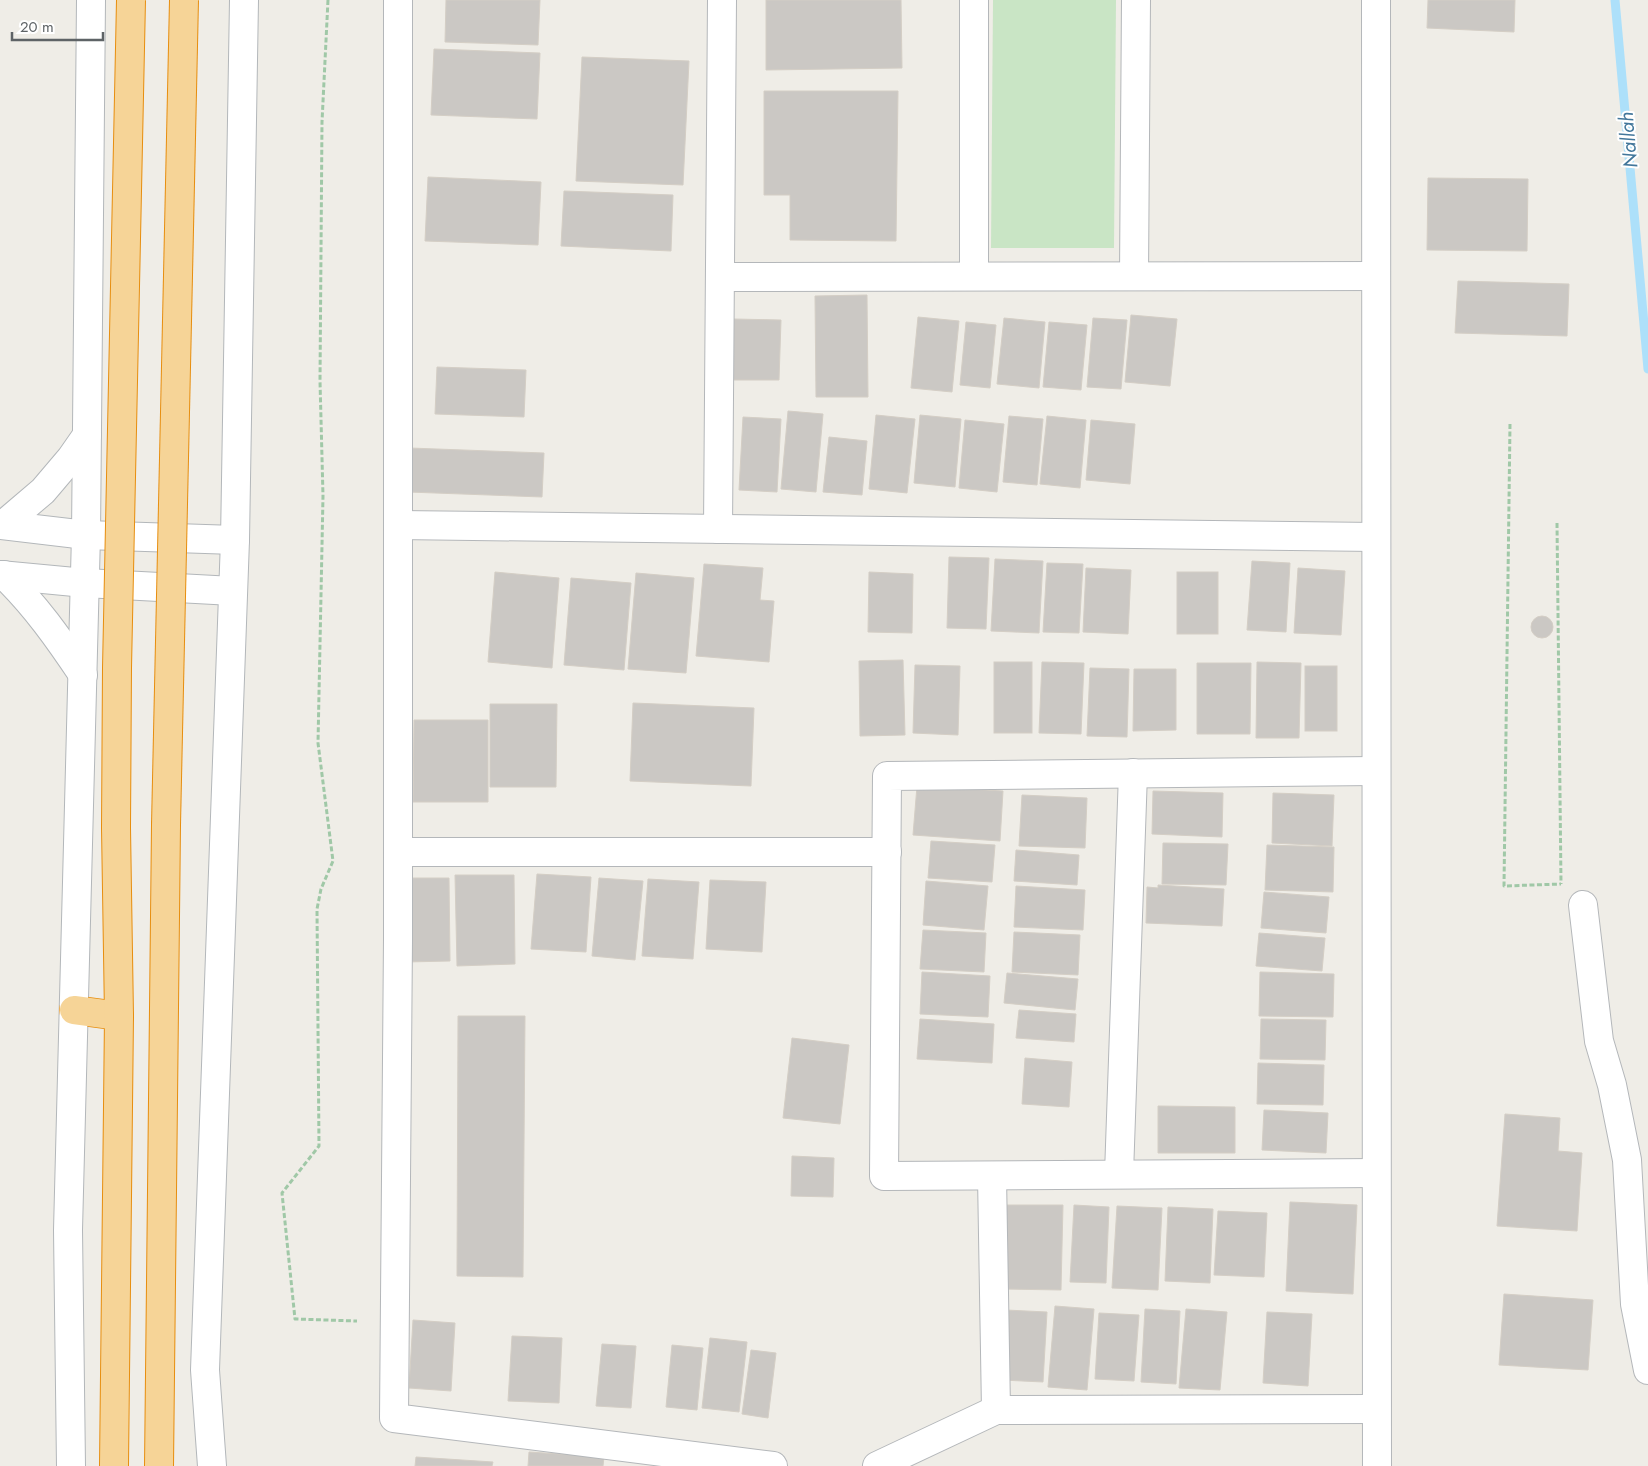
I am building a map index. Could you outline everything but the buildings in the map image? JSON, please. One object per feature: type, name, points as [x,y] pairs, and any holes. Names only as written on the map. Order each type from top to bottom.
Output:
[{"type":"highway","points":[[114,1466],[120,1016],[116,828],[117,668],[131,0]]},
{"type":"highway","points":[[158,1466],[166,825],[184,0]]},
{"type":"highway","points":[[74,1010],[120,1016]]},
{"type":"street","points":[[71,1466],[68,1230],[86,534],[91,0]]},
{"type":"street","points":[[212,1466],[205,1370],[235,540],[244,0]]},
{"type":"street","points":[[398,0],[398,852],[394,1418],[774,1466]]},
{"type":"street","points":[[718,529],[722,0]]},
{"type":"street","points":[[974,0],[974,276]]},
{"type":"street","points":[[1134,276],[1136,0]]},
{"type":"street","points":[[1376,0],[1376,1466]]},
{"type":"street","points":[[720,277],[1376,276]]},
{"type":"street","points":[[2,525],[43,491],[71,458],[87,435]]},
{"type":"street","points":[[2,525],[86,534],[235,540]]},
{"type":"street","points":[[398,525],[1376,536]]},
{"type":"street","points":[[2,575],[84,583],[233,591]]},
{"type":"street","points":[[2,575],[25,595],[83,675]]},
{"type":"street","points":[[1376,771],[887,776],[884,1176],[1376,1173]]},
{"type":"street","points":[[1119,1174],[1133,773]]},
{"type":"street","points":[[398,852],[887,852]]},
{"type":"street","points":[[1576,894],[1599,1041],[1612,1085],[1627,1160],[1635,1304],[1648,1370]]},
{"type":"street","points":[[992,1176],[996,1410]]},
{"type":"street","points":[[877,1466],[996,1410],[1376,1409]]},
{"type":"path","points":[[328,0],[322,122],[320,381],[323,496],[318,744],[333,861],[322,889],[317,909],[319,1146],[282,1192],[295,1318],[357,1321]]},
{"type":"path","points":[[1510,424],[1504,886],[1561,884],[1576,894]]},
{"type":"path","points":[[1557,523],[1561,884]]},
{"type":"green space","points":[[993,0],[1116,0],[1114,248],[991,248]]},
{"type":"waterway","name":"Nallah","points":[[1615,0],[1648,369]]}]
